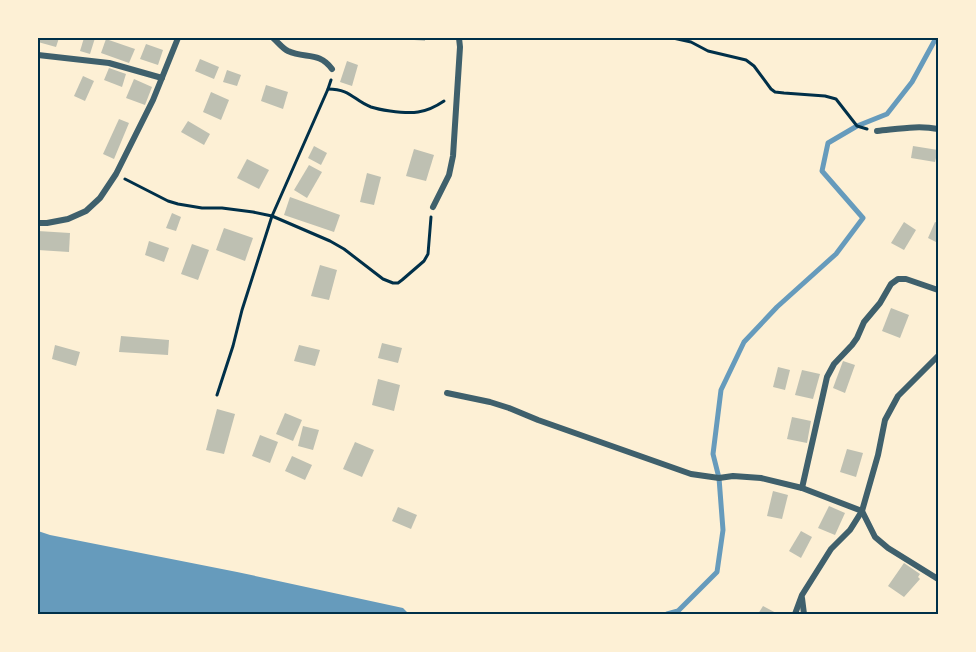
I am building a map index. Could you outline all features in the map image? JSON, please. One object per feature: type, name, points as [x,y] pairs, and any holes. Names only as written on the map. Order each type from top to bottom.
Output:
[{"type":"street","points":[[38,223],[68,219],[86,211],[100,198],[116,174],[153,99],[178,38]]},
{"type":"street","points":[[273,38],[288,51],[319,57],[332,69]]},
{"type":"street","points":[[433,207],[448,175],[453,156],[459,38]]},
{"type":"street","points":[[38,56],[109,63],[162,78]]},
{"type":"street","points":[[877,131],[915,127],[939,129]]},
{"type":"street","points":[[802,488],[827,377],[834,364],[852,345],[864,322],[880,303],[891,284],[898,279],[906,279],[939,290]]},
{"type":"street","points":[[795,615],[802,595],[831,549],[850,530],[862,511],[885,420],[898,396],[939,356]]},
{"type":"street","points":[[447,393],[490,402],[691,474],[719,478],[733,476],[761,478],[802,488],[862,511],[875,537],[888,548],[939,579]]},
{"type":"street","points":[[802,595],[804,615]]},
{"type":"path","points":[[673,38],[691,42],[708,51],[746,60],[754,66],[775,92],[836,99],[857,126],[877,131]]},
{"type":"path","points":[[217,395],[272,216],[328,89],[332,69]]},
{"type":"path","points":[[328,89],[344,90],[370,106],[404,113],[424,112],[457,92]]},
{"type":"path","points":[[116,174],[168,201],[202,208],[222,208],[272,216],[330,241],[383,279],[393,283],[398,283],[420,266],[428,254],[433,207]]},
{"type":"water","points":[[38,531],[403,608],[409,614],[38,614]]},
{"type":"building","points":[[38,38],[59,38],[56,47],[38,42]]},
{"type":"building","points":[[84,38],[95,38],[90,54],[80,51]]},
{"type":"building","points":[[425,38],[425,41],[403,39]]},
{"type":"building","points":[[106,39],[135,49],[129,63],[101,53]]},
{"type":"building","points":[[146,44],[163,50],[158,65],[140,59]]},
{"type":"building","points":[[200,59],[219,67],[214,79],[195,71]]},
{"type":"building","points":[[347,61],[358,65],[352,86],[340,82]]},
{"type":"building","points":[[109,68],[126,74],[122,87],[104,80]]},
{"type":"building","points":[[227,70],[241,75],[237,86],[223,82]]},
{"type":"building","points":[[83,76],[94,81],[85,101],[74,96]]},
{"type":"building","points":[[134,79],[152,87],[145,105],[126,98]]},
{"type":"building","points":[[266,85],[288,92],[283,109],[261,101]]},
{"type":"building","points":[[211,92],[229,100],[221,120],[203,112]]},
{"type":"building","points":[[119,119],[129,123],[114,159],[103,154]]},
{"type":"building","points":[[188,121],[210,134],[204,145],[181,132]]},
{"type":"building","points":[[314,146],[327,153],[321,165],[308,158]]},
{"type":"building","points":[[913,146],[938,150],[935,162],[911,158]]},
{"type":"building","points":[[414,149],[434,155],[426,181],[406,176]]},
{"type":"building","points":[[247,159],[269,170],[259,189],[237,178]]},
{"type":"building","points":[[309,165],[322,172],[307,198],[294,190]]},
{"type":"building","points":[[367,173],[381,177],[374,205],[360,202]]},
{"type":"building","points":[[290,197],[340,215],[334,232],[284,215]]},
{"type":"building","points":[[172,213],[181,217],[176,231],[166,228]]},
{"type":"building","points":[[904,222],[916,230],[904,250],[891,243]]},
{"type":"building","points":[[935,222],[938,223],[938,243],[928,238]]},
{"type":"building","points":[[224,228],[253,238],[245,261],[216,250]]},
{"type":"building","points":[[38,231],[70,233],[69,252],[38,250]]},
{"type":"building","points":[[149,241],[169,248],[164,262],[145,255]]},
{"type":"building","points":[[192,244],[209,250],[198,280],[181,274]]},
{"type":"building","points":[[320,265],[337,270],[329,300],[311,296]]},
{"type":"building","points":[[891,308],[909,315],[900,338],[882,331]]},
{"type":"building","points":[[121,336],[169,340],[168,355],[119,352]]},
{"type":"building","points":[[382,343],[402,348],[398,363],[378,358]]},
{"type":"building","points":[[55,345],[80,352],[76,366],[52,359]]},
{"type":"building","points":[[299,345],[320,350],[315,366],[294,361]]},
{"type":"building","points":[[843,361],[855,365],[845,393],[833,388]]},
{"type":"building","points":[[778,367],[790,370],[785,390],[773,387]]},
{"type":"building","points":[[802,370],[820,374],[813,399],[795,395]]},
{"type":"building","points":[[378,379],[400,385],[394,411],[372,405]]},
{"type":"building","points":[[217,409],[235,414],[224,454],[206,450]]},
{"type":"building","points":[[285,413],[302,420],[293,441],[276,434]]},
{"type":"building","points":[[792,417],[811,421],[807,443],[787,439]]},
{"type":"building","points":[[303,426],[319,430],[313,450],[298,446]]},
{"type":"building","points":[[260,435],[278,442],[270,463],[252,456]]},
{"type":"building","points":[[355,442],[374,450],[362,477],[343,469]]},
{"type":"building","points":[[847,449],[863,453],[856,477],[840,472]]},
{"type":"building","points":[[292,456],[312,465],[305,480],[285,471]]},
{"type":"building","points":[[773,491],[788,495],[782,519],[767,516]]},
{"type":"building","points":[[829,506],[845,513],[835,535],[818,528]]},
{"type":"building","points":[[398,507],[417,515],[411,529],[392,521]]},
{"type":"building","points":[[801,531],[812,537],[801,558],[789,551]]},
{"type":"building","points":[[904,563],[920,574],[918,577],[920,579],[904,597],[888,586]]},
{"type":"building","points":[[763,606],[778,614],[758,614]]},
{"type":"waterway","points":[[667,614],[678,611],[717,572],[723,530],[719,478],[713,454],[721,390],[744,342],[777,307],[836,254],[863,218],[822,171],[828,143],[857,126],[887,114],[912,82],[936,38]]}]
